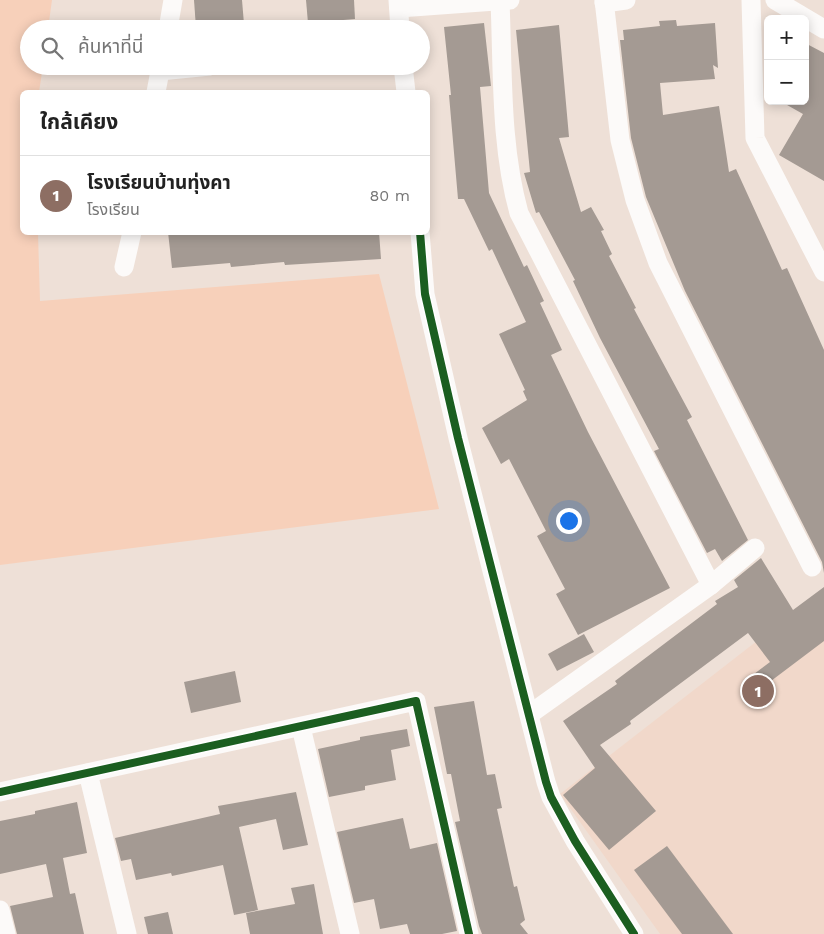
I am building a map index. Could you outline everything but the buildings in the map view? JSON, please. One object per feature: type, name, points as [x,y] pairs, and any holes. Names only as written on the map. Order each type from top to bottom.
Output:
[{"type":"street","points":[[170,20],[173,0]]},
{"type":"street","points":[[400,20],[399,4],[505,0],[507,148],[511,185],[519,213],[711,585]]},
{"type":"street","points":[[626,0],[604,1],[620,140],[642,218],[658,263],[812,567]]},
{"type":"street","points":[[751,0],[756,138],[824,272]]},
{"type":"street","points":[[776,0],[824,30]]},
{"type":"street","points":[[156,90],[159,75]]},
{"type":"street","points":[[404,75],[406,90]]},
{"type":"street","points":[[124,267],[131,235]]},
{"type":"street","points":[[420,235],[425,294],[496,592],[551,797],[634,934]]},
{"type":"street","points":[[530,714],[711,585],[755,548]]},
{"type":"street","points":[[0,792],[416,702],[469,934]]},
{"type":"street","points":[[301,726],[350,934]]},
{"type":"street","points":[[88,773],[127,934]]},
{"type":"street","points":[[0,910],[6,934]]},
{"type":"shaded area","points":[[0,0],[52,0],[49,20],[20,20],[20,75],[42,75],[39,90],[20,90],[20,235],[38,235],[40,301],[379,274],[439,509],[0,565]]},
{"type":"shaded area","points":[[824,589],[824,934],[660,934],[560,794]]},
{"type":"cycle path","points":[[420,235],[425,294],[458,438],[546,782],[551,797],[575,841],[634,934]]},
{"type":"cycle path","points":[[0,792],[416,701],[469,934]]},
{"type":"place","name":"โรงเรียนบ้านทุ่งคา","points":[[758,691]]}]
